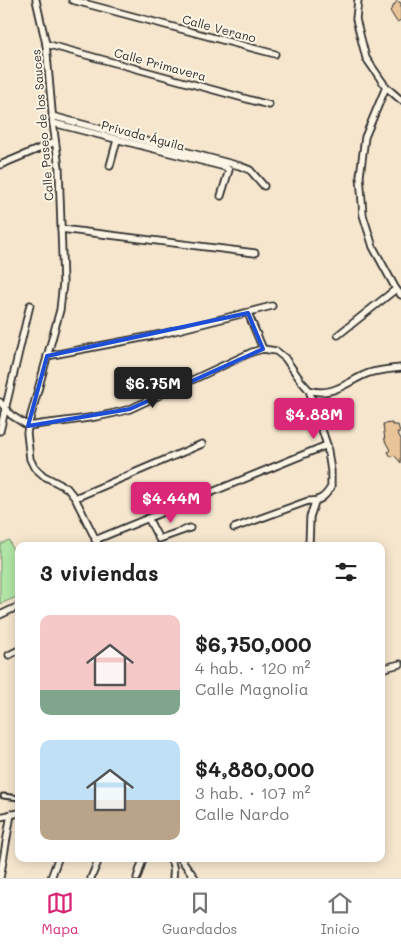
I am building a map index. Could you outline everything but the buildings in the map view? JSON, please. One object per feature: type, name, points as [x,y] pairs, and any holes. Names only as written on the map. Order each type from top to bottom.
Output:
[{"type":"street","name":"Calle Paseo de los Sauces","points":[[36,0],[46,44],[52,119],[59,168],[63,283],[60,310],[27,434],[30,459],[34,467],[44,476],[67,488],[75,498]]},
{"type":"street","name":"Calle Verano","points":[[72,0],[275,54]]},
{"type":"street","points":[[358,0],[356,19],[366,58],[386,87],[401,100]]},
{"type":"street","name":"Calle Primavera","points":[[46,44],[269,105]]},
{"type":"street","points":[[386,87],[366,137],[360,176],[363,215],[373,247],[401,295]]},
{"type":"street","points":[[52,119],[240,166],[250,170],[264,186]]},
{"type":"street","name":"Privada Águila","points":[[52,119],[117,140],[225,167],[229,170],[222,196]]},
{"type":"street","points":[[110,166],[117,140]]},
{"type":"street","points":[[0,165],[55,142]]},
{"type":"street","points":[[61,229],[255,253]]},
{"type":"street","points":[[338,335],[396,289]]},
{"type":"street","points":[[0,431],[30,305]]},
{"type":"street","points":[[47,356],[162,334],[272,306]]},
{"type":"street","points":[[248,312],[263,349]]},
{"type":"street","points":[[0,402],[12,415],[28,426],[119,412],[130,409],[252,352],[263,349],[276,350],[285,358],[309,390],[327,445],[331,471],[331,487],[321,499],[315,502],[308,501],[234,528]]},
{"type":"street","points":[[309,390],[316,392],[331,391],[372,372],[401,368]]},
{"type":"street","points":[[202,444],[75,498],[96,540],[327,445]]},
{"type":"street","points":[[309,542],[310,517],[315,502]]},
{"type":"street","points":[[148,518],[159,539],[190,528]]},
{"type":"street","points":[[0,615],[15,608]]},
{"type":"street","points":[[9,655],[15,652]]},
{"type":"street","points":[[385,668],[400,664]]},
{"type":"street","points":[[0,878],[11,814]]},
{"type":"street","points":[[0,817],[15,814]]},
{"type":"street","points":[[51,878],[57,862]]},
{"type":"street","points":[[92,878],[98,862]]},
{"type":"street","points":[[137,878],[142,862]]},
{"type":"street","points":[[172,862],[174,875]]},
{"type":"street","points":[[182,862],[195,878]]},
{"type":"lane","points":[[3,796],[15,798]]},
{"type":"highlighted area","points":[[248,313],[263,349],[130,409],[28,426],[47,356]]},
{"type":"green space","points":[[9,540],[15,556],[15,598],[0,604],[0,544]]}]
